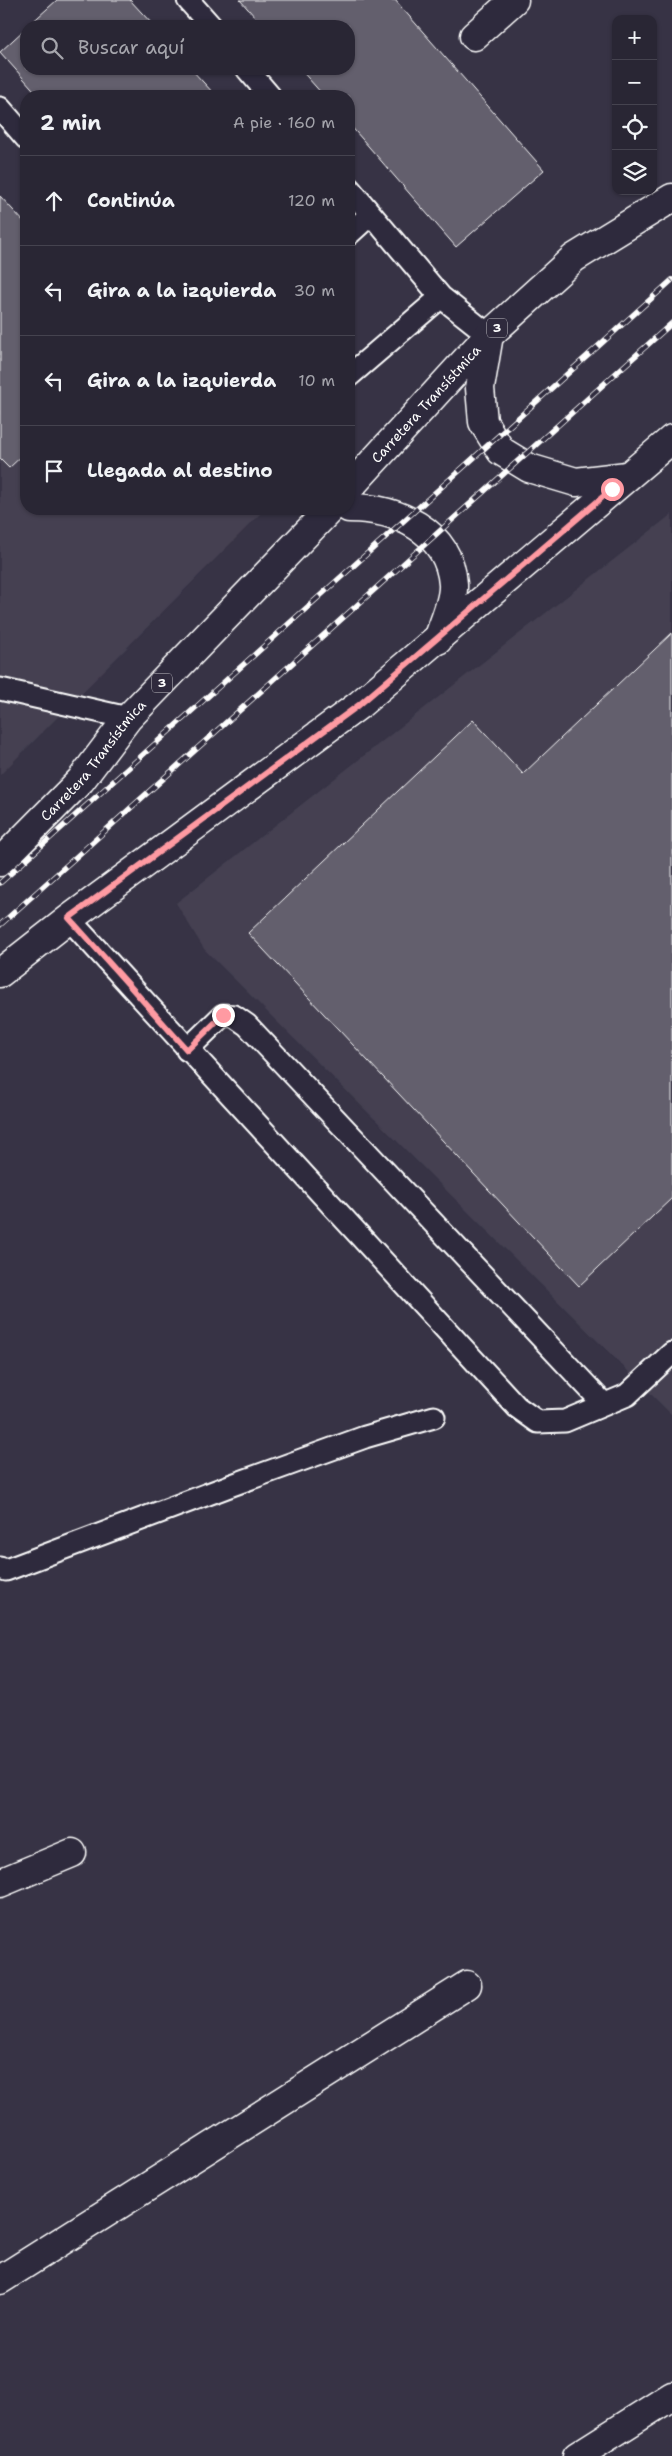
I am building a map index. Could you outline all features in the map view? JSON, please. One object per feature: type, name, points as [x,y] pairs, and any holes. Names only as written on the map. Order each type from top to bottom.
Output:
[{"type":"main road","points":[[474,36],[514,0]]},
{"type":"main road","name":"Carretera Transístmica","points":[[355,481],[489,335],[574,258],[672,198]]},
{"type":"main road","points":[[489,335],[480,388],[483,422],[501,451],[529,468],[576,482],[627,476]]},
{"type":"main road","points":[[0,973],[69,918],[359,705],[438,640],[672,439]]},
{"type":"main road","points":[[355,508],[370,508],[416,524],[443,549],[449,563],[453,585],[438,640]]},
{"type":"main road","name":"Carretera Transístmica","points":[[0,862],[82,780],[128,718],[324,515]]},
{"type":"main road","points":[[0,1882],[72,1853]]},
{"type":"main road","points":[[0,2280],[466,1985]]},
{"type":"main road","points":[[577,2456],[672,2396]]},
{"type":"lane","points":[[188,0],[206,20]]},
{"type":"lane","points":[[252,75],[265,90]]},
{"type":"lane","points":[[0,108],[20,131]]},
{"type":"lane","points":[[355,195],[441,297],[489,335]]},
{"type":"lane","points":[[355,229],[371,214]]},
{"type":"lane","points":[[355,371],[441,297]]},
{"type":"lane","points":[[0,689],[128,718]]},
{"type":"lane","points":[[69,918],[187,1050],[517,1407],[538,1422],[565,1421],[627,1395],[672,1354]]},
{"type":"lane","points":[[187,1050],[223,1015],[234,1016],[247,1025],[604,1404]]},
{"type":"lane","points":[[0,1568],[6,1570],[356,1441],[434,1417]]},
{"type":"shaded area","points":[[0,219],[20,240],[20,515],[259,515],[0,775]]},
{"type":"shaded area","points":[[672,514],[671,1414],[204,949],[176,903]]},
{"type":"building","points":[[57,0],[130,0],[148,20],[35,20]]},
{"type":"building","points":[[240,0],[395,0],[544,170],[456,247],[355,131],[355,90],[319,90],[305,75],[355,75],[355,20],[258,20]]},
{"type":"building","points":[[20,34],[20,75],[0,52]]},
{"type":"building","points":[[20,75],[197,75],[210,90],[34,90]]},
{"type":"building","points":[[0,196],[20,218],[20,458],[9,468],[0,459]]},
{"type":"building","points":[[672,633],[672,1198],[579,1286],[248,933],[473,720],[523,774]]},
{"type":"railway","points":[[0,883],[672,280]]},
{"type":"railway","points":[[0,925],[672,323]]},
{"type":"route","points":[[223,1015],[187,1050],[69,918],[359,705],[438,640],[612,489]]}]
